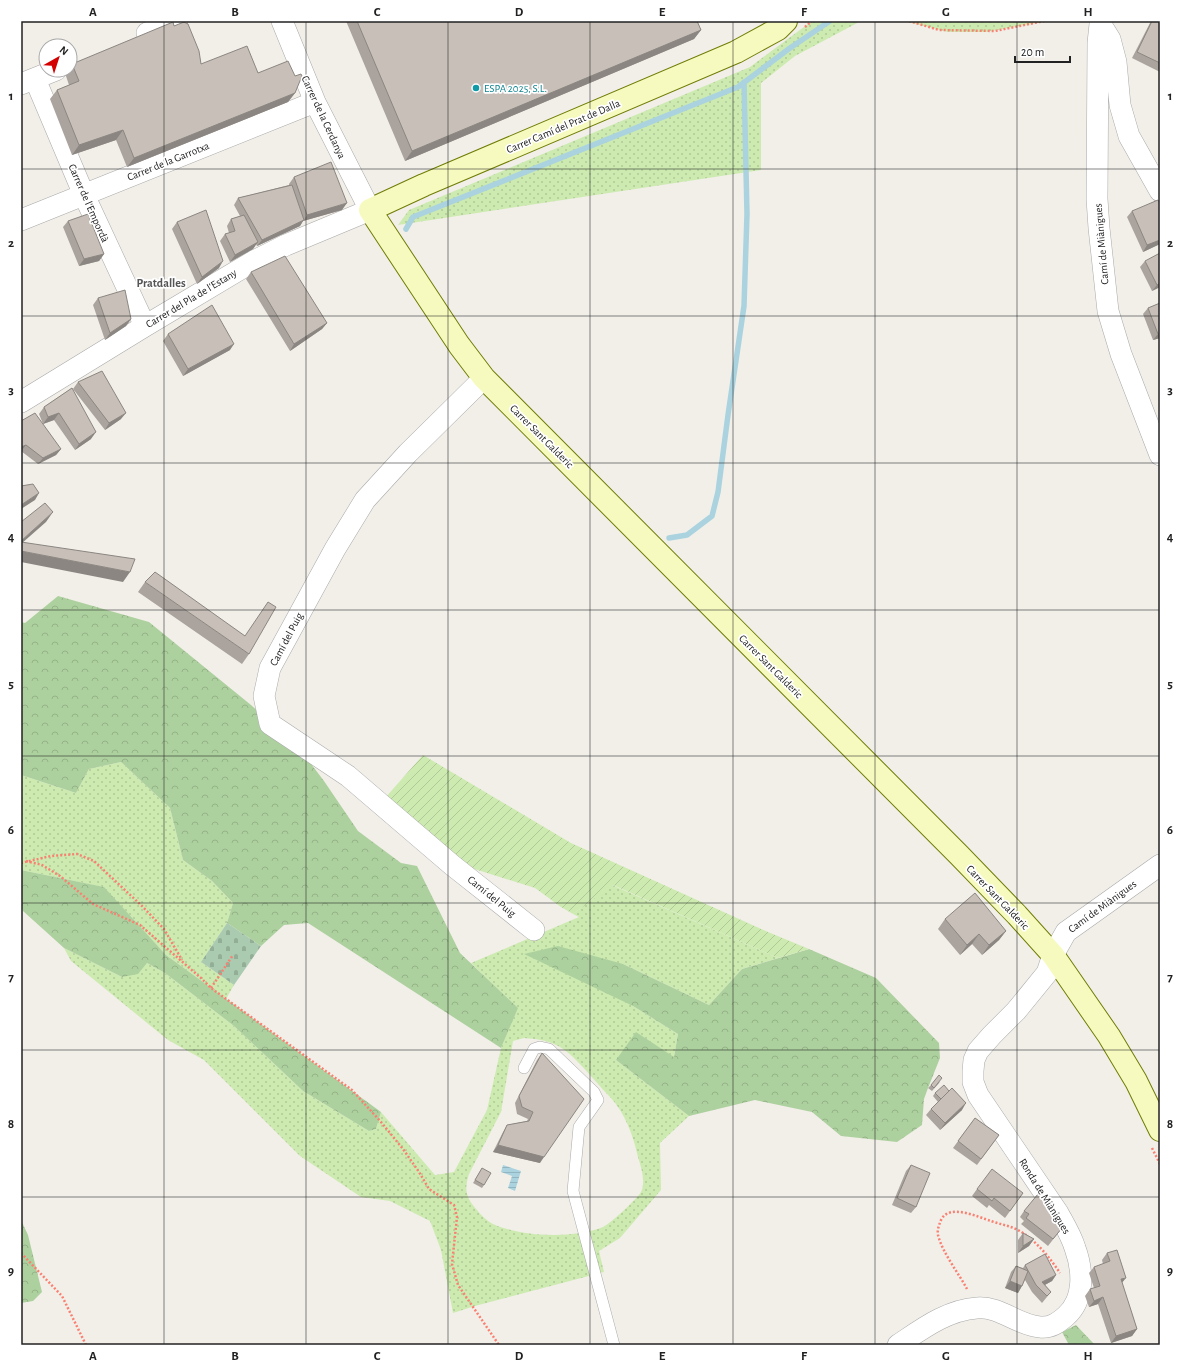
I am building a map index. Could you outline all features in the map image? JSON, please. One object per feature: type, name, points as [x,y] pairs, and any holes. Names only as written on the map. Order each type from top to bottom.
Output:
[{"type":"street","points":[[127,41],[177,21]]},
{"type":"street","name":"Carrer de la Cerdanya","points":[[282,21],[315,102],[370,210]]},
{"type":"street","points":[[755,41],[769,21]]},
{"type":"street","name":"Carrer Camí del Prat de Dalla","points":[[370,210],[424,185],[736,52],[778,29],[786,21]]},
{"type":"street","points":[[1099,22],[1110,39],[1116,62],[1120,105],[1129,136],[1157,181]]},
{"type":"street","name":"Camí de Miànigues","points":[[1099,22],[1097,199],[1107,300],[1113,330],[1121,354],[1160,455]]},
{"type":"street","points":[[28,81],[38,77]]},
{"type":"street","name":"Carrer de l'Empordà","points":[[28,81],[84,195],[145,326]]},
{"type":"street","name":"Carrer de la Garrotxa","points":[[21,220],[315,102]]},
{"type":"street","name":"Carrer del Pla de l'Estany","points":[[21,402],[254,261],[279,248],[370,210]]},
{"type":"street","name":"Carrer Sant Galderic","points":[[370,210],[459,345],[484,378],[1017,915],[1050,964],[1109,1036],[1136,1081],[1160,1130]]},
{"type":"street","name":"Camí del Puig","points":[[484,378],[408,453],[364,500],[335,548],[270,668],[264,696],[270,724],[348,776],[452,864],[534,930]]},
{"type":"street","name":"Camí de Miànigues","points":[[1050,964],[1066,932],[1160,865]]},
{"type":"street","name":"Ronda de Miànigues","points":[[898,1345],[950,1313],[978,1308],[990,1308],[1003,1312],[1030,1326],[1050,1327],[1059,1322],[1070,1312],[1079,1297],[1081,1286],[1080,1269],[1076,1248],[1069,1233],[1041,1186],[978,1095],[973,1082],[974,1060],[978,1051],[1016,1011],[1050,964]]},
{"type":"lane","points":[[524,1068],[534,1049],[540,1047],[549,1049],[594,1092],[598,1100],[578,1127],[573,1191],[614,1345]]},
{"type":"path","points":[[909,21],[939,30],[996,31],[1044,21]]},
{"type":"path","points":[[21,863],[51,856],[78,854],[94,861],[164,929],[183,962]]},
{"type":"path","points":[[26,861],[42,865],[60,876],[93,904],[140,925],[211,988],[352,1090],[403,1149],[429,1189],[454,1206],[457,1217],[452,1264],[458,1285],[499,1345]]},
{"type":"path","points":[[211,988],[233,955]]},
{"type":"path","points":[[978,1308],[948,1257],[938,1234],[938,1226],[942,1218],[948,1213],[955,1212],[967,1214],[1011,1226],[1023,1232],[1049,1256],[1079,1297]]},
{"type":"path","points":[[21,1253],[62,1296],[86,1345]]},
{"type":"green space","points":[[812,21],[861,21],[795,56],[761,83],[761,170],[398,225],[409,210],[750,67]]},
{"type":"green space","points":[[904,21],[1048,21],[986,32],[948,32]]},
{"type":"green space","points":[[58,596],[149,622],[251,705],[299,748],[324,781],[358,831],[401,863],[417,866],[460,953],[518,1008],[501,1048],[308,923],[284,925],[261,946],[227,923],[233,903],[212,881],[183,860],[170,808],[121,762],[89,769],[76,793],[21,775],[21,622],[25,623]]},
{"type":"green space","points":[[423,755],[571,843],[809,949],[778,958],[613,885],[573,914],[535,888],[465,866],[385,798]]},
{"type":"green space","points":[[121,762],[170,808],[183,860],[212,881],[233,903],[227,923],[201,962],[234,985],[226,999],[166,955],[103,887],[21,870],[21,775],[76,793],[89,769]]},
{"type":"green space","points":[[21,870],[104,887],[166,955],[381,1112],[376,1129],[369,1131],[303,1091],[234,1026],[165,973],[147,963],[138,974],[122,977],[64,948],[23,911],[21,906]]},
{"type":"green space","points":[[612,885],[778,958],[742,969],[709,1005],[623,964],[633,1006],[678,1034],[674,1057],[616,1060],[689,1116],[660,1143],[661,1190],[620,1238],[599,1251],[604,1272],[453,1313],[441,1250],[430,1221],[390,1201],[361,1197],[300,1156],[204,1060],[168,1040],[71,961],[64,948],[122,977],[147,963],[165,973],[234,1026],[303,1091],[369,1131],[376,1129],[381,1112],[435,1175],[454,1172],[487,1110],[501,1048],[517,1008],[471,963],[579,917],[573,914]],"holes":[[[524,1038],[552,1043],[562,1048],[569,1054],[584,1068],[615,1103],[624,1117],[631,1133],[642,1170],[643,1184],[641,1192],[629,1206],[603,1227],[591,1231],[563,1235],[518,1232],[493,1224],[484,1218],[468,1198],[466,1189],[469,1174],[501,1112],[513,1041]]]},
{"type":"green space","points":[[227,923],[261,946],[234,985],[201,962]]},
{"type":"green space","points":[[558,946],[623,964],[709,1005],[742,969],[809,949],[876,978],[939,1043],[940,1058],[924,1099],[922,1125],[897,1142],[841,1136],[812,1112],[755,1100],[689,1116],[616,1060],[636,1032],[674,1057],[678,1034],[633,1006],[524,954]]},
{"type":"green space","points":[[21,1220],[28,1235],[42,1292],[33,1301],[21,1303]]},
{"type":"green space","points":[[1076,1325],[1095,1345],[1069,1345],[1062,1332]]},
{"type":"water","points":[[503,1165],[521,1171],[515,1191],[508,1188],[512,1176],[501,1172]]},
{"type":"building","name":"ESPA 2025, S.L.","points":[[357,21],[697,21],[701,30],[412,151]]},
{"type":"building","points":[[1152,21],[1160,21],[1160,63],[1137,52]]},
{"type":"building","points":[[173,22],[174,26],[184,22],[188,24],[199,51],[201,64],[247,46],[258,73],[288,61],[295,76],[301,74],[302,76],[295,93],[134,158],[123,130],[79,145],[57,90],[79,81],[78,62]]},
{"type":"building","points":[[331,162],[347,203],[307,215],[294,177]]},
{"type":"building","points":[[292,185],[304,220],[262,240],[238,198]]},
{"type":"building","points":[[1158,200],[1160,204],[1160,240],[1147,245],[1132,211]]},
{"type":"building","points":[[206,210],[223,261],[202,277],[177,222]]},
{"type":"building","points":[[88,214],[104,254],[84,259],[68,221]]},
{"type":"building","points":[[244,215],[258,242],[235,255],[225,234],[235,231],[231,219]]},
{"type":"building","points":[[1160,253],[1160,283],[1157,285],[1145,261]]},
{"type":"building","points":[[285,256],[327,323],[294,344],[251,272]]},
{"type":"building","points":[[125,290],[131,319],[110,333],[98,298]]},
{"type":"building","points":[[1160,303],[1160,333],[1158,334],[1148,308]]},
{"type":"building","points":[[212,305],[234,344],[188,369],[168,334]]},
{"type":"building","points":[[102,371],[126,413],[109,423],[78,382]]},
{"type":"building","points":[[72,388],[96,432],[79,444],[59,413],[48,417],[44,407]]},
{"type":"building","points":[[35,413],[61,449],[43,458],[26,445],[21,447],[21,421]]},
{"type":"building","points":[[33,484],[39,493],[21,505],[21,486]]},
{"type":"building","points":[[45,503],[53,512],[21,541],[21,522]]},
{"type":"building","points":[[21,542],[135,559],[130,572],[21,551]]},
{"type":"building","points":[[155,572],[245,636],[268,602],[276,607],[249,654],[145,582]]},
{"type":"building","points":[[975,893],[1006,931],[989,945],[979,934],[967,945],[945,919]]},
{"type":"building","points":[[542,1053],[584,1099],[544,1157],[498,1145],[507,1125],[529,1121],[533,1112],[522,1107],[519,1096]]},
{"type":"building","points":[[939,1075],[942,1078],[934,1088],[931,1085]]},
{"type":"building","points":[[944,1085],[949,1091],[941,1099],[935,1093]]},
{"type":"building","points":[[952,1088],[966,1103],[945,1123],[931,1109]]},
{"type":"building","points":[[975,1118],[999,1135],[981,1159],[958,1141]]},
{"type":"building","points":[[911,1165],[930,1173],[916,1207],[897,1198]]},
{"type":"building","points":[[482,1168],[491,1173],[484,1185],[475,1180]]},
{"type":"building","points":[[992,1169],[1023,1193],[1010,1211],[994,1198],[992,1201],[977,1189]]},
{"type":"building","points":[[1038,1194],[1049,1202],[1062,1228],[1053,1239],[1026,1218],[1029,1214],[1024,1211]]},
{"type":"building","points":[[1023,1233],[1034,1239],[1023,1246]]},
{"type":"building","points":[[1117,1250],[1126,1278],[1121,1279],[1137,1329],[1116,1336],[1103,1297],[1094,1301],[1090,1289],[1100,1286],[1094,1267],[1110,1261],[1107,1253]]},
{"type":"building","points":[[1045,1254],[1056,1275],[1042,1282],[1051,1292],[1047,1296],[1036,1285],[1025,1265]]},
{"type":"building","points":[[1016,1266],[1028,1271],[1022,1286],[1010,1281]]},
{"type":"waterway","points":[[406,229],[413,217],[738,87],[790,48],[830,21]]},
{"type":"waterway","points":[[669,538],[687,535],[712,516],[718,492],[744,306],[747,214],[744,82]]},
{"type":"place","name":"ESPA 2025, S.L.","points":[[476,88]]},
{"type":"district","name":"Pratdalles","points":[[161,283]]}]
